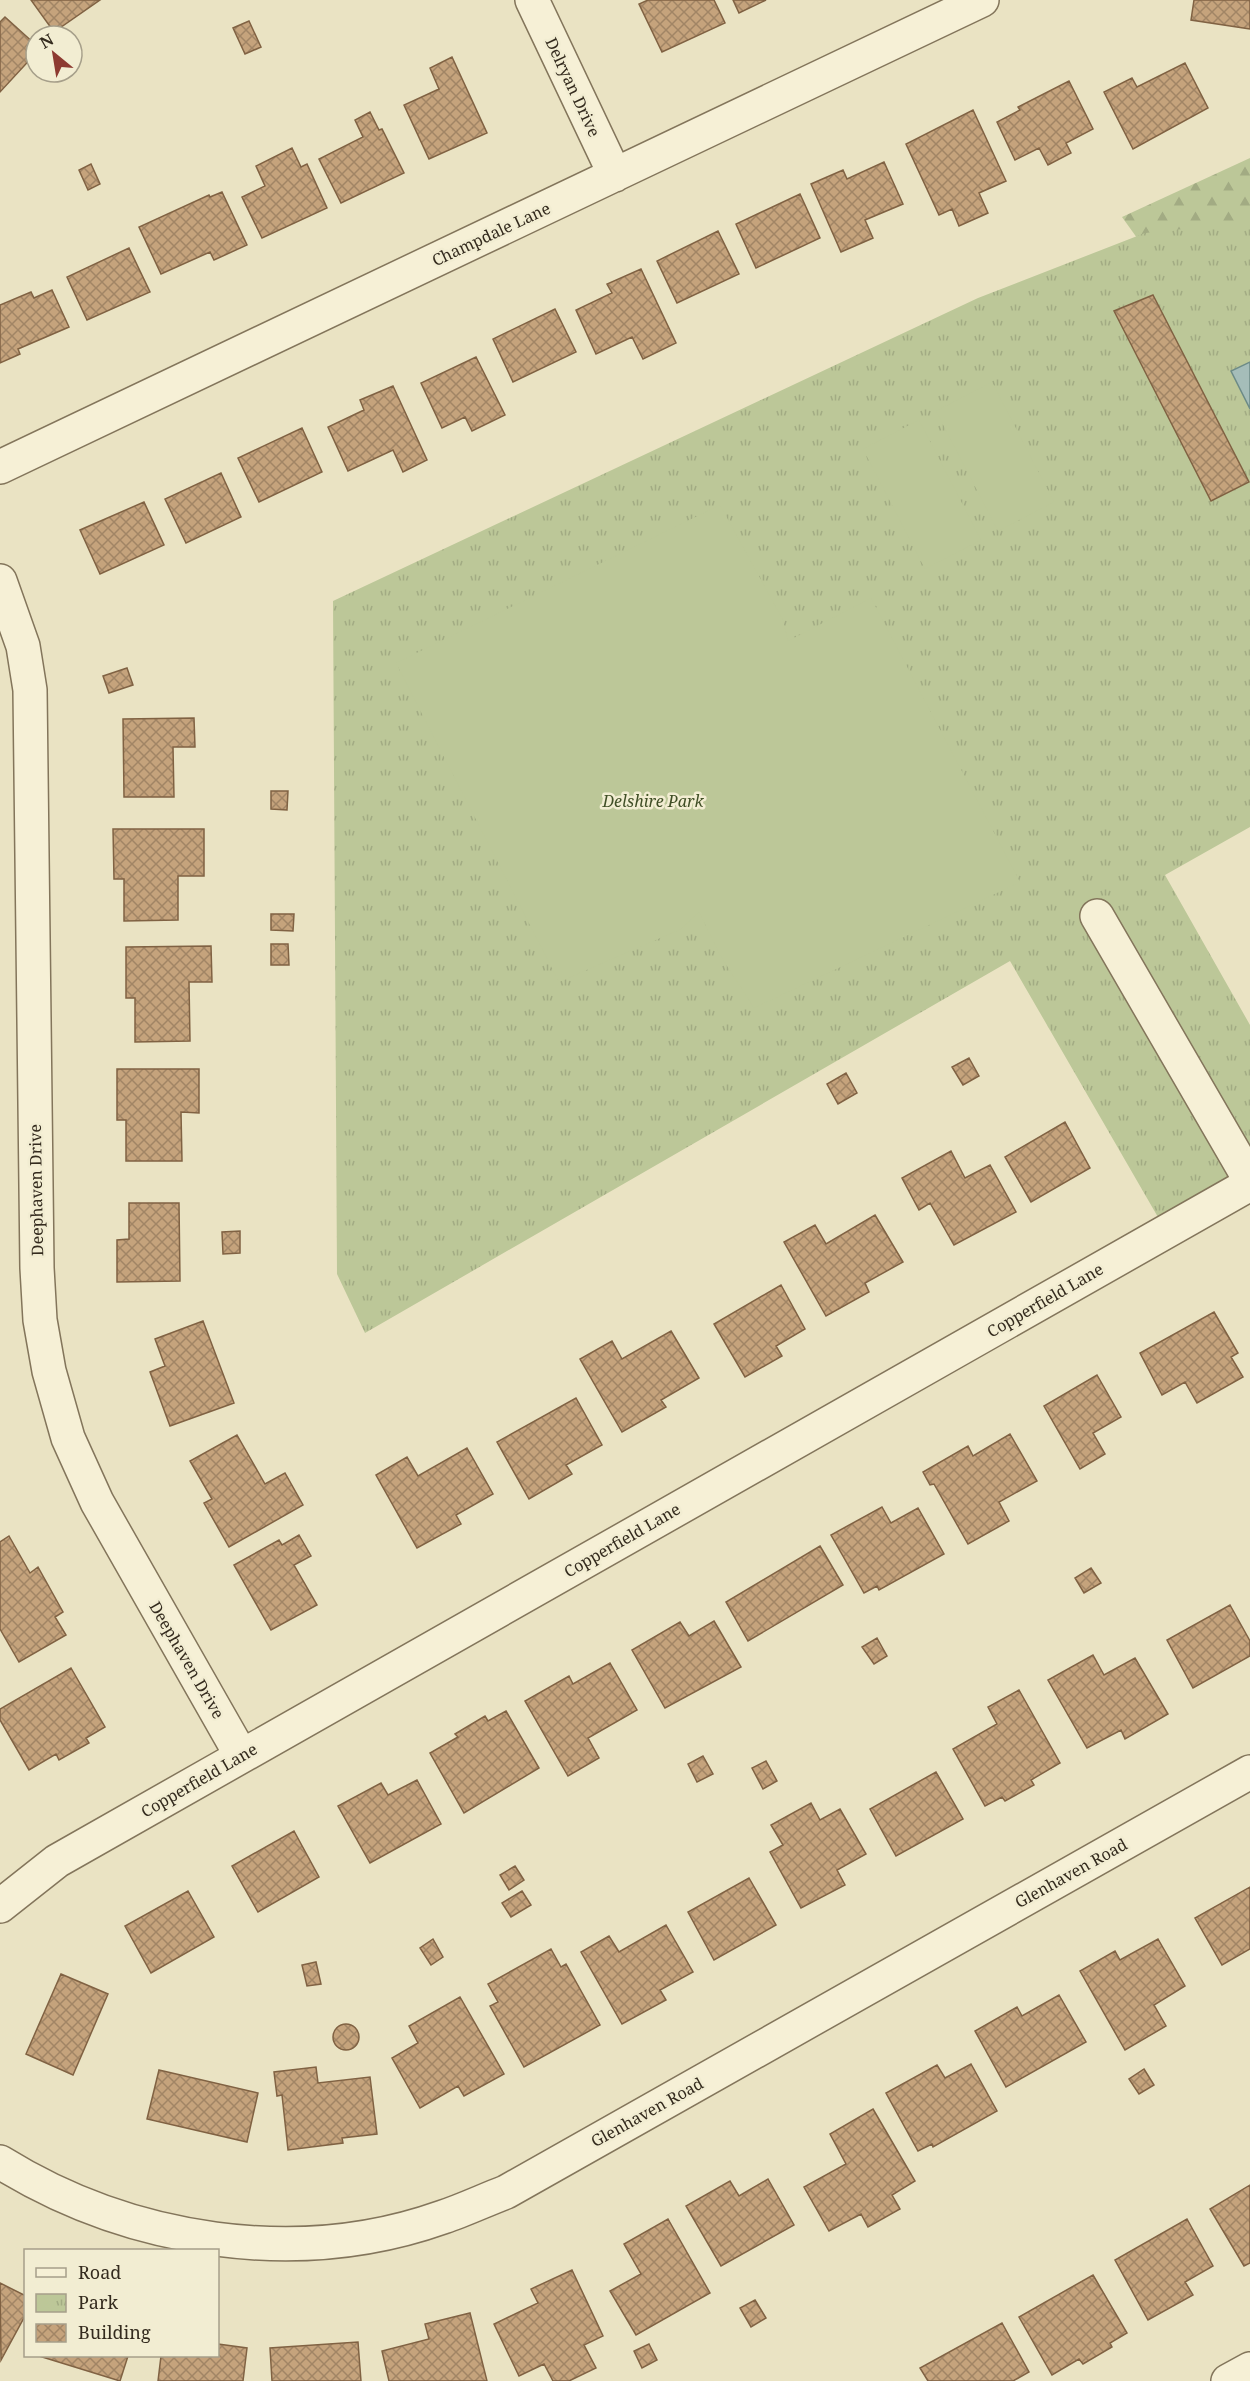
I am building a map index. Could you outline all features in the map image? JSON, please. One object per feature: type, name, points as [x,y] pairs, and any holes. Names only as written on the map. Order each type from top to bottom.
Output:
[{"type":"street","name":"Delryan Drive","points":[[532,0],[615,175]]},
{"type":"street","name":"Champdale Lane","points":[[0,467],[982,0]]},
{"type":"street","name":"Deephaven Drive","points":[[0,581],[22,646],[30,690],[37,1268],[40,1320],[49,1371],[68,1438],[97,1502],[241,1755]]},
{"type":"street","points":[[1098,916],[1250,1182]]},
{"type":"street","name":"Copperfield Lane","points":[[0,1906],[57,1861],[1250,1182]]},
{"type":"street","name":"Glenhaven Road","points":[[0,2162],[34,2183],[98,2211],[165,2231],[234,2242],[316,2242],[374,2235],[442,2218],[507,2192],[1250,1772]]},
{"type":"street","points":[[1228,2381],[1250,2369]]},
{"type":"green space","points":[[1250,158],[1250,245],[1155,263],[1122,217]]},
{"type":"green space","name":"Delshire Park","points":[[1250,222],[1250,827],[1165,875],[1250,1025],[1250,1184],[1166,1231],[1010,961],[365,1333],[337,1274],[333,601],[978,298],[1145,233]]},
{"type":"green space","points":[[992,382],[1054,502],[998,531],[936,411]]},
{"type":"green space","points":[[919,420],[981,540],[925,569],[863,449]]},
{"type":"green space","points":[[720,505],[783,620],[788,641],[871,598],[1020,882],[754,1008],[720,955],[699,912],[681,929],[559,982],[396,663]]},
{"type":"water","points":[[1250,362],[1250,409],[1231,371]]},
{"type":"building","points":[[31,0],[100,0],[66,24],[48,24]]},
{"type":"building","points":[[648,0],[714,0],[725,23],[662,52],[639,4]]},
{"type":"building","points":[[733,0],[766,0],[739,13]]},
{"type":"building","points":[[1194,0],[1250,0],[1250,29],[1191,20]]},
{"type":"building","points":[[5,17],[24,34],[24,66],[0,92],[0,22]]},
{"type":"building","points":[[249,21],[261,47],[245,54],[233,28]]},
{"type":"building","points":[[452,57],[487,133],[429,159],[404,105],[439,89],[430,68]]},
{"type":"building","points":[[1185,63],[1208,108],[1133,149],[1104,92],[1132,78],[1137,87]]},
{"type":"building","points":[[1069,81],[1093,129],[1066,143],[1071,153],[1048,165],[1039,148],[1015,160],[997,122],[1020,110],[1018,107]]},
{"type":"building","points":[[973,110],[1006,181],[979,193],[988,213],[959,226],[952,209],[939,215],[906,144]]},
{"type":"building","points":[[370,112],[379,130],[382,129],[404,173],[341,203],[319,159],[363,137],[355,120]]},
{"type":"building","points":[[292,148],[301,167],[307,164],[327,208],[262,238],[242,197],[265,186],[256,166]]},
{"type":"building","points":[[884,162],[903,204],[865,220],[873,238],[841,252],[811,184],[843,170],[847,179]]},
{"type":"building","points":[[91,164],[100,184],[88,190],[79,170]]},
{"type":"building","points":[[222,192],[247,245],[214,260],[210,252],[161,274],[139,227],[209,195],[210,197]]},
{"type":"building","points":[[800,194],[820,238],[756,268],[736,224]]},
{"type":"building","points":[[718,231],[739,274],[677,303],[657,261]]},
{"type":"building","points":[[129,248],[150,292],[87,320],[67,277]]},
{"type":"building","points":[[641,269],[676,343],[643,359],[632,337],[596,354],[576,310],[612,293],[607,284]]},
{"type":"building","points":[[52,290],[69,327],[18,349],[20,354],[0,363],[0,305],[31,292],[34,298]]},
{"type":"building","points":[[1153,295],[1249,482],[1211,501],[1114,311]]},
{"type":"building","points":[[555,309],[576,352],[513,382],[493,339]]},
{"type":"building","points":[[476,357],[505,415],[472,431],[465,417],[442,428],[421,383]]},
{"type":"building","points":[[393,386],[427,460],[403,472],[393,450],[348,471],[328,427],[364,410],[360,400]]},
{"type":"building","points":[[302,428],[322,472],[259,502],[238,458]]},
{"type":"building","points":[[221,473],[241,517],[186,543],[165,499]]},
{"type":"building","points":[[144,502],[164,545],[100,574],[80,530]]},
{"type":"building","points":[[127,668],[133,685],[109,693],[103,676]]},
{"type":"building","points":[[194,718],[195,747],[173,747],[174,797],[124,797],[123,719]]},
{"type":"building","points":[[271,791],[288,791],[287,810],[271,809]]},
{"type":"building","points":[[113,829],[204,829],[204,876],[178,876],[178,920],[124,921],[124,879],[114,879]]},
{"type":"building","points":[[271,914],[294,914],[293,931],[271,930]]},
{"type":"building","points":[[271,944],[288,944],[289,965],[271,965]]},
{"type":"building","points":[[211,946],[212,982],[189,982],[190,1041],[135,1042],[135,998],[126,998],[126,947]]},
{"type":"building","points":[[969,1058],[979,1076],[963,1085],[952,1067]]},
{"type":"building","points":[[117,1069],[199,1069],[199,1113],[181,1112],[182,1161],[126,1161],[126,1120],[117,1120]]},
{"type":"building","points":[[846,1073],[857,1093],[838,1104],[827,1084]]},
{"type":"building","points":[[1065,1122],[1090,1168],[1031,1202],[1005,1157]]},
{"type":"building","points":[[951,1151],[965,1178],[990,1165],[1016,1212],[954,1245],[930,1203],[919,1210],[902,1178]]},
{"type":"building","points":[[129,1203],[179,1203],[180,1281],[117,1282],[117,1240],[129,1239]]},
{"type":"building","points":[[875,1215],[903,1262],[865,1283],[869,1292],[826,1316],[784,1242],[815,1225],[826,1244]]},
{"type":"building","points":[[240,1231],[240,1253],[223,1254],[222,1232]]},
{"type":"building","points":[[781,1285],[805,1329],[776,1346],[782,1356],[745,1377],[714,1324]]},
{"type":"building","points":[[1214,1312],[1238,1353],[1231,1357],[1243,1377],[1197,1403],[1185,1382],[1162,1395],[1140,1353]]},
{"type":"building","points":[[203,1321],[234,1403],[170,1426],[150,1372],[165,1366],[155,1339]]},
{"type":"building","points":[[671,1331],[699,1378],[661,1400],[666,1407],[622,1432],[580,1359],[612,1341],[622,1359]]},
{"type":"building","points":[[1097,1375],[1121,1417],[1093,1433],[1105,1454],[1080,1469],[1044,1406]]},
{"type":"building","points":[[576,1398],[602,1445],[566,1465],[572,1474],[529,1499],[497,1442]]},
{"type":"building","points":[[1010,1434],[1037,1481],[999,1502],[1009,1521],[968,1544],[934,1484],[930,1485],[923,1472],[968,1446],[973,1456]]},
{"type":"building","points":[[237,1435],[265,1484],[285,1473],[303,1505],[229,1547],[204,1503],[212,1499],[190,1461]]},
{"type":"building","points":[[467,1448],[493,1494],[456,1515],[461,1524],[417,1548],[376,1475],[407,1457],[418,1476]]},
{"type":"building","points":[[882,1507],[891,1523],[918,1508],[944,1554],[879,1590],[877,1586],[864,1593],[831,1535]]},
{"type":"building","points":[[299,1535],[311,1556],[294,1565],[317,1605],[271,1630],[234,1565],[279,1540],[282,1545]]},
{"type":"building","points":[[9,1536],[30,1573],[38,1567],[63,1612],[55,1617],[66,1635],[19,1662],[0,1629],[0,1542]]},
{"type":"building","points":[[820,1546],[843,1585],[748,1641],[726,1602]]},
{"type":"building","points":[[1091,1568],[1101,1583],[1084,1593],[1075,1578]]},
{"type":"building","points":[[1230,1605],[1250,1641],[1250,1656],[1193,1688],[1167,1640]]},
{"type":"building","points":[[714,1621],[741,1667],[665,1708],[632,1650],[680,1622],[689,1636]]},
{"type":"building","points":[[877,1638],[887,1656],[874,1664],[862,1647]]},
{"type":"building","points":[[1093,1655],[1104,1675],[1135,1658],[1168,1714],[1125,1739],[1121,1730],[1087,1748],[1048,1680]]},
{"type":"building","points":[[610,1663],[637,1710],[588,1738],[599,1758],[568,1776],[525,1701],[569,1676],[573,1684]]},
{"type":"building","points":[[71,1668],[105,1727],[86,1738],[89,1743],[59,1760],[56,1754],[29,1770],[0,1720],[0,1709]]},
{"type":"building","points":[[1019,1690],[1060,1763],[1031,1780],[1034,1785],[1005,1801],[1002,1797],[985,1806],[953,1749],[997,1724],[988,1707]]},
{"type":"building","points":[[506,1711],[539,1768],[464,1813],[430,1753],[458,1737],[455,1734],[485,1716],[488,1721]]},
{"type":"building","points":[[703,1756],[713,1774],[697,1782],[688,1764]]},
{"type":"building","points":[[766,1761],[777,1781],[763,1789],[752,1768]]},
{"type":"building","points":[[936,1772],[963,1819],[896,1856],[870,1809]]},
{"type":"building","points":[[417,1780],[441,1824],[370,1863],[338,1806],[381,1783],[388,1795]]},
{"type":"building","points":[[811,1803],[820,1820],[840,1809],[866,1854],[837,1870],[845,1885],[801,1908],[770,1852],[783,1845],[771,1825]]},
{"type":"building","points":[[294,1831],[319,1877],[258,1912],[232,1866]]},
{"type":"building","points":[[515,1866],[524,1880],[509,1890],[500,1875]]},
{"type":"building","points":[[749,1878],[776,1925],[714,1960],[688,1912]]},
{"type":"building","points":[[1250,1887],[1250,1949],[1222,1965],[1195,1918]]},
{"type":"building","points":[[188,1891],[214,1937],[151,1973],[125,1926]]},
{"type":"building","points":[[522,1891],[531,1905],[511,1917],[502,1903]]},
{"type":"building","points":[[666,1925],[693,1972],[660,1990],[666,2000],[622,2024],[581,1952],[609,1936],[619,1952]]},
{"type":"building","points":[[433,1939],[443,1957],[431,1965],[420,1948]]},
{"type":"building","points":[[1158,1939],[1185,1986],[1154,2005],[1166,2026],[1125,2050],[1080,1971],[1115,1951],[1120,1960]]},
{"type":"building","points":[[551,1949],[561,1967],[566,1964],[600,2025],[524,2067],[490,2006],[498,2002],[488,1984]]},
{"type":"building","points":[[316,1962],[321,1984],[307,1986],[302,1965]]},
{"type":"building","points":[[61,1974],[108,1994],[73,2075],[26,2054]]},
{"type":"building","points":[[1059,1995],[1086,2042],[1006,2087],[975,2031],[1017,2007],[1022,2016]]},
{"type":"building","points":[[460,1997],[504,2074],[464,2096],[458,2086],[420,2108],[392,2058],[418,2043],[409,2026]]},
{"type":"building","points":[[346,2024],[355,2028],[359,2037],[355,2046],[346,2050],[337,2046],[333,2037],[337,2028]]},
{"type":"building","points":[[971,2064],[997,2111],[933,2147],[932,2144],[918,2151],[886,2093],[937,2065],[945,2078]]},
{"type":"building","points":[[316,2067],[318,2083],[370,2077],[377,2134],[342,2138],[343,2143],[288,2150],[282,2095],[277,2096],[274,2072]]},
{"type":"building","points":[[1144,2069],[1154,2085],[1139,2094],[1129,2079]]},
{"type":"building","points":[[159,2070],[258,2093],[247,2142],[147,2119]]},
{"type":"building","points":[[873,2109],[915,2181],[892,2195],[900,2209],[868,2227],[861,2214],[829,2231],[804,2187],[846,2164],[830,2134]]},
{"type":"building","points":[[768,2179],[794,2225],[721,2266],[686,2206],[730,2181],[739,2196]]},
{"type":"building","points":[[1250,2185],[1250,2263],[1244,2266],[1210,2209]]},
{"type":"building","points":[[668,2219],[710,2293],[636,2335],[610,2291],[641,2274],[624,2244]]},
{"type":"building","points":[[1187,2219],[1213,2266],[1185,2282],[1193,2295],[1148,2320],[1115,2260]]},
{"type":"building","points":[[572,2270],[603,2336],[584,2345],[596,2368],[569,2381],[553,2381],[544,2364],[519,2376],[494,2324],[538,2303],[531,2289]]},
{"type":"building","points":[[1093,2275],[1127,2333],[1110,2343],[1112,2347],[1083,2364],[1079,2359],[1052,2375],[1019,2317]]},
{"type":"building","points":[[0,2283],[24,2295],[24,2318],[1,2360]]},
{"type":"building","points":[[755,2300],[766,2318],[751,2327],[740,2308]]},
{"type":"building","points":[[470,2313],[487,2381],[389,2381],[382,2351],[429,2339],[425,2324]]},
{"type":"building","points":[[1002,2323],[1029,2372],[1013,2381],[928,2381],[920,2368]]},
{"type":"building","points":[[358,2342],[361,2381],[272,2381],[270,2348]]},
{"type":"building","points":[[219,2344],[247,2348],[243,2381],[158,2381],[161,2357],[219,2357]]},
{"type":"building","points":[[649,2344],[657,2360],[642,2368],[634,2351]]},
{"type":"building","points":[[42,2357],[128,2357],[120,2381]]}]
